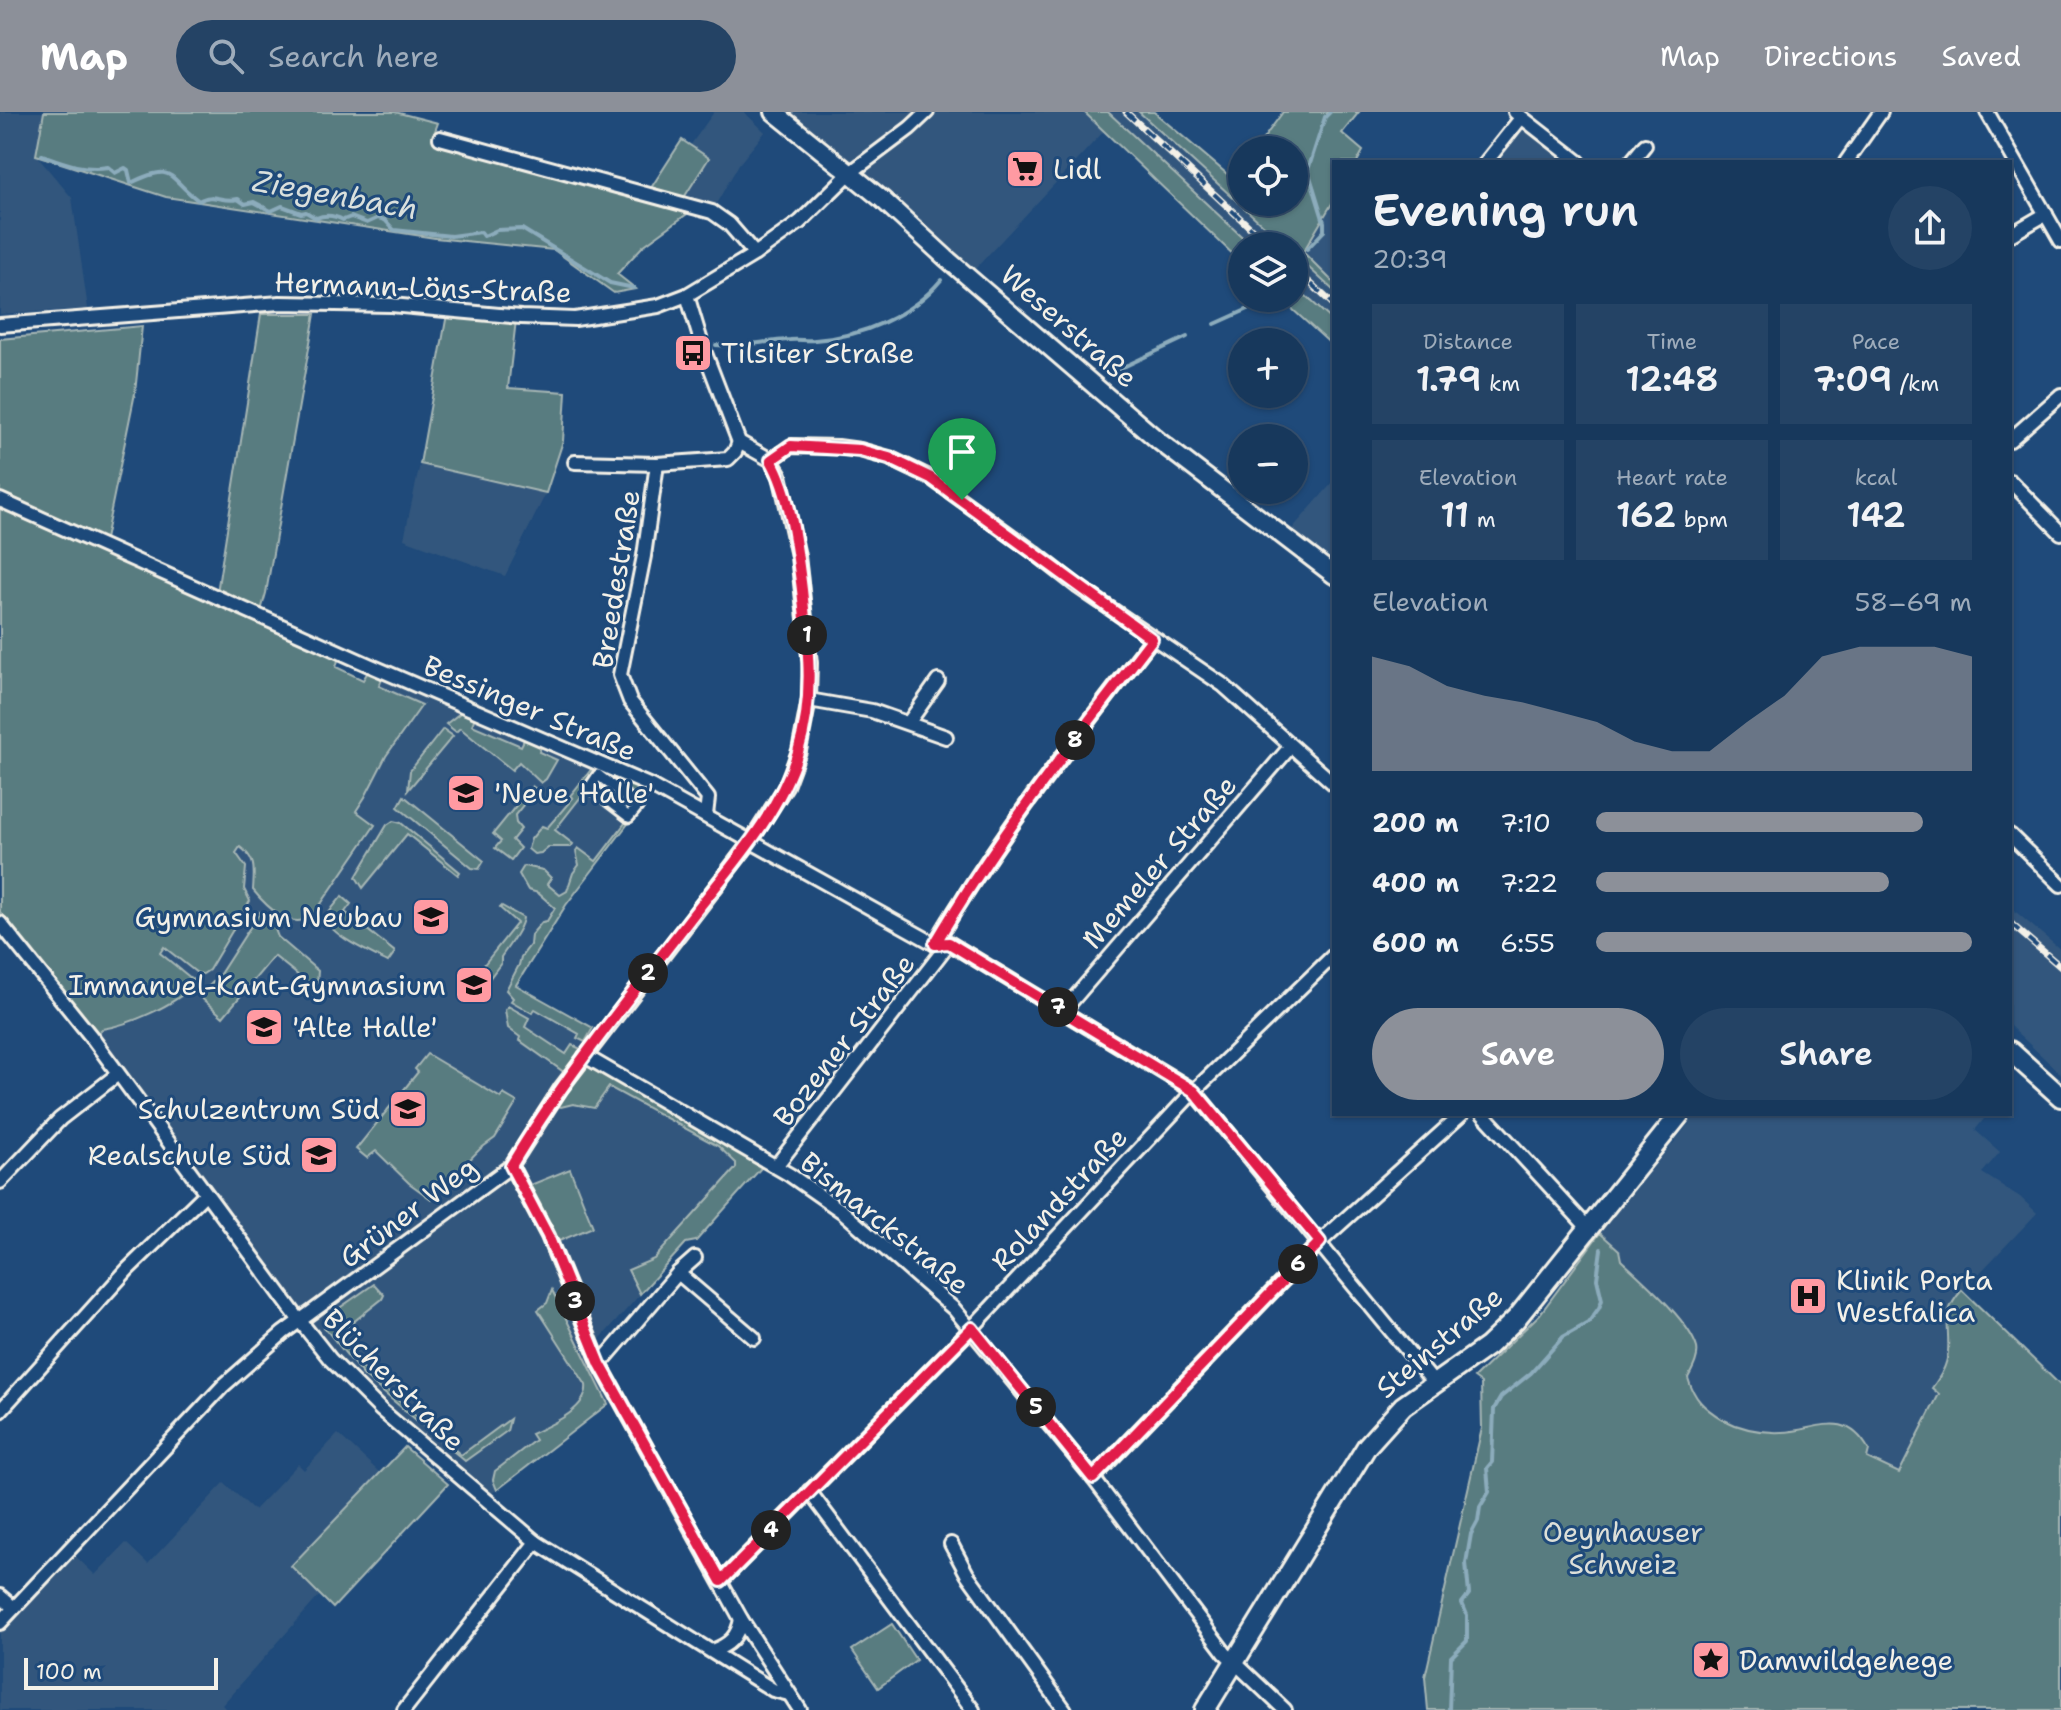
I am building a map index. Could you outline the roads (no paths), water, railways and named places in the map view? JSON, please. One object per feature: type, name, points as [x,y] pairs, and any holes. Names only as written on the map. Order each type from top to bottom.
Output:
[{"type":"main road","points":[[2012,1053],[2061,1097]]},
{"type":"main road","name":"Steinstraße","points":[[1205,1710],[1367,1446],[1403,1406],[1488,1346],[1516,1319],[1678,1116]]},
{"type":"street","name":"Weserstraße","points":[[774,112],[883,200],[1160,442],[1332,573]]},
{"type":"street","name":"Hermann-Löns-Straße","points":[[0,325],[280,303],[391,305],[575,319],[658,306],[687,295],[755,254],[800,222],[850,173],[927,112]]},
{"type":"street","points":[[1847,160],[1881,112]]},
{"type":"street","points":[[1987,112],[2061,241]]},
{"type":"street","points":[[1487,160],[1518,115],[1576,160]]},
{"type":"street","points":[[440,138],[712,212],[729,224],[755,254]]},
{"type":"street","points":[[1633,160],[1645,145]]},
{"type":"street","points":[[2012,234],[2046,214]]},
{"type":"street","points":[[687,295],[703,348],[739,442],[771,460],[791,446],[860,450],[889,458],[931,478],[1152,639],[1223,685],[1332,782]]},
{"type":"street","points":[[2012,438],[2061,395]]},
{"type":"street","points":[[575,462],[657,464],[728,459],[739,442]]},
{"type":"street","name":"Grüner Weg","points":[[0,1623],[223,1386],[300,1321],[511,1166],[585,1056],[751,841],[786,786],[799,751],[809,700],[810,663],[798,556],[780,475],[771,460]]},
{"type":"street","name":"Breedestraße","points":[[657,464],[644,556],[620,675],[630,701],[708,798],[706,815]]},
{"type":"street","points":[[2012,483],[2061,533]]},
{"type":"street","name":"Bessinger Straße","points":[[0,500],[369,665],[651,786],[935,944]]},
{"type":"street","points":[[935,944],[979,871],[1152,639]]},
{"type":"street","points":[[909,722],[938,681]]},
{"type":"street","points":[[809,700],[872,711],[946,737]]},
{"type":"street","name":"Memeler Straße","points":[[1064,1010],[1291,746]]},
{"type":"street","points":[[598,775],[638,806],[629,817],[590,787],[598,775]]},
{"type":"street","points":[[2012,837],[2061,885]]},
{"type":"street","name":"Blücherstraße","points":[[0,923],[118,1074],[300,1321],[330,1359],[381,1410],[536,1542],[773,1690],[789,1694]]},
{"type":"street","points":[[935,944],[949,943],[1194,1091],[1434,1383]]},
{"type":"street","name":"Bozener Straße","points":[[776,1166],[949,943]]},
{"type":"street","name":"Rolandstraße","points":[[721,1581],[972,1328],[1194,1091],[1332,957]]},
{"type":"street","name":"Bismarckstraße","points":[[585,1056],[776,1166],[843,1212],[954,1309],[1093,1478],[1200,1621],[1235,1663],[1285,1710]]},
{"type":"street","points":[[0,1182],[60,1119],[118,1074]]},
{"type":"street","points":[[1093,1478],[1320,1242],[1460,1116]]},
{"type":"street","points":[[1485,1116],[1588,1228]]},
{"type":"street","points":[[511,1166],[548,1236],[600,1364],[741,1619],[800,1710]]},
{"type":"street","points":[[0,1411],[128,1269],[205,1194]]},
{"type":"street","points":[[600,1364],[678,1273],[695,1258]]},
{"type":"street","points":[[678,1273],[754,1338]]},
{"type":"street","points":[[809,1491],[973,1710]]},
{"type":"street","points":[[404,1710],[536,1542]]},
{"type":"street","points":[[951,1544],[967,1574],[1065,1710]]},
{"type":"street","points":[[0,1596],[14,1608]]},
{"type":"street","points":[[712,1651],[733,1639],[739,1631],[741,1619]]},
{"type":"waterway","name":"Ziegenbach","points":[[1308,248],[1324,231],[1308,170],[1325,117],[1330,112]]},
{"type":"waterway","name":"Ziegenbach","points":[[42,155],[82,167],[108,167],[115,173],[125,168],[131,183],[164,173],[199,201],[208,197],[238,199],[245,204],[254,202],[271,211],[282,206],[316,218],[330,216],[343,220],[351,217],[367,223],[378,218],[385,220],[394,230],[451,236],[481,232],[484,236],[497,230],[522,229],[610,283],[634,288]]},
{"type":"waterway","name":"Ziegenbach","points":[[716,345],[812,340],[850,334],[900,314],[941,280]]},
{"type":"waterway","name":"Ziegenbach","points":[[1215,324],[1242,312]]},
{"type":"waterway","name":"Ziegenbach","points":[[1101,357],[1119,369],[1187,337]]},
{"type":"waterway","points":[[1449,1710],[1451,1657],[1467,1641],[1467,1615],[1462,1603],[1469,1594],[1466,1563],[1471,1534],[1489,1492],[1487,1468],[1492,1462],[1494,1409],[1501,1397],[1531,1373],[1563,1337],[1588,1323],[1599,1308],[1602,1300],[1597,1279],[1601,1249]]},
{"type":"railway","points":[[1126,112],[1255,232]]},
{"type":"railway","points":[[1308,281],[1332,303]]},
{"type":"railway","points":[[2012,925],[2061,967]]},
{"type":"place","name":"Lidl","points":[[1025,169]]},
{"type":"place","name":"Tilsiter Straße","points":[[693,353]]},
{"type":"place","name":"'Neue Halle'","points":[[466,793]]},
{"type":"place","name":"Gymnasium Neubau","points":[[431,917]]},
{"type":"place","name":"Immanuel-Kant-Gymnasium","points":[[474,985]]},
{"type":"place","name":"'Alte Halle'","points":[[264,1027]]},
{"type":"place","name":"Schulzentrum Süd","points":[[408,1109]]},
{"type":"place","name":"Realschule Süd","points":[[319,1155]]},
{"type":"place","name":"Klinik Porta Westfalica","points":[[1808,1296]]},
{"type":"place","name":"Damwildgehege","points":[[1711,1660]]},
{"type":"park label","name":"Oeynhauser Schweiz","points":[[1623,1548]]}]
